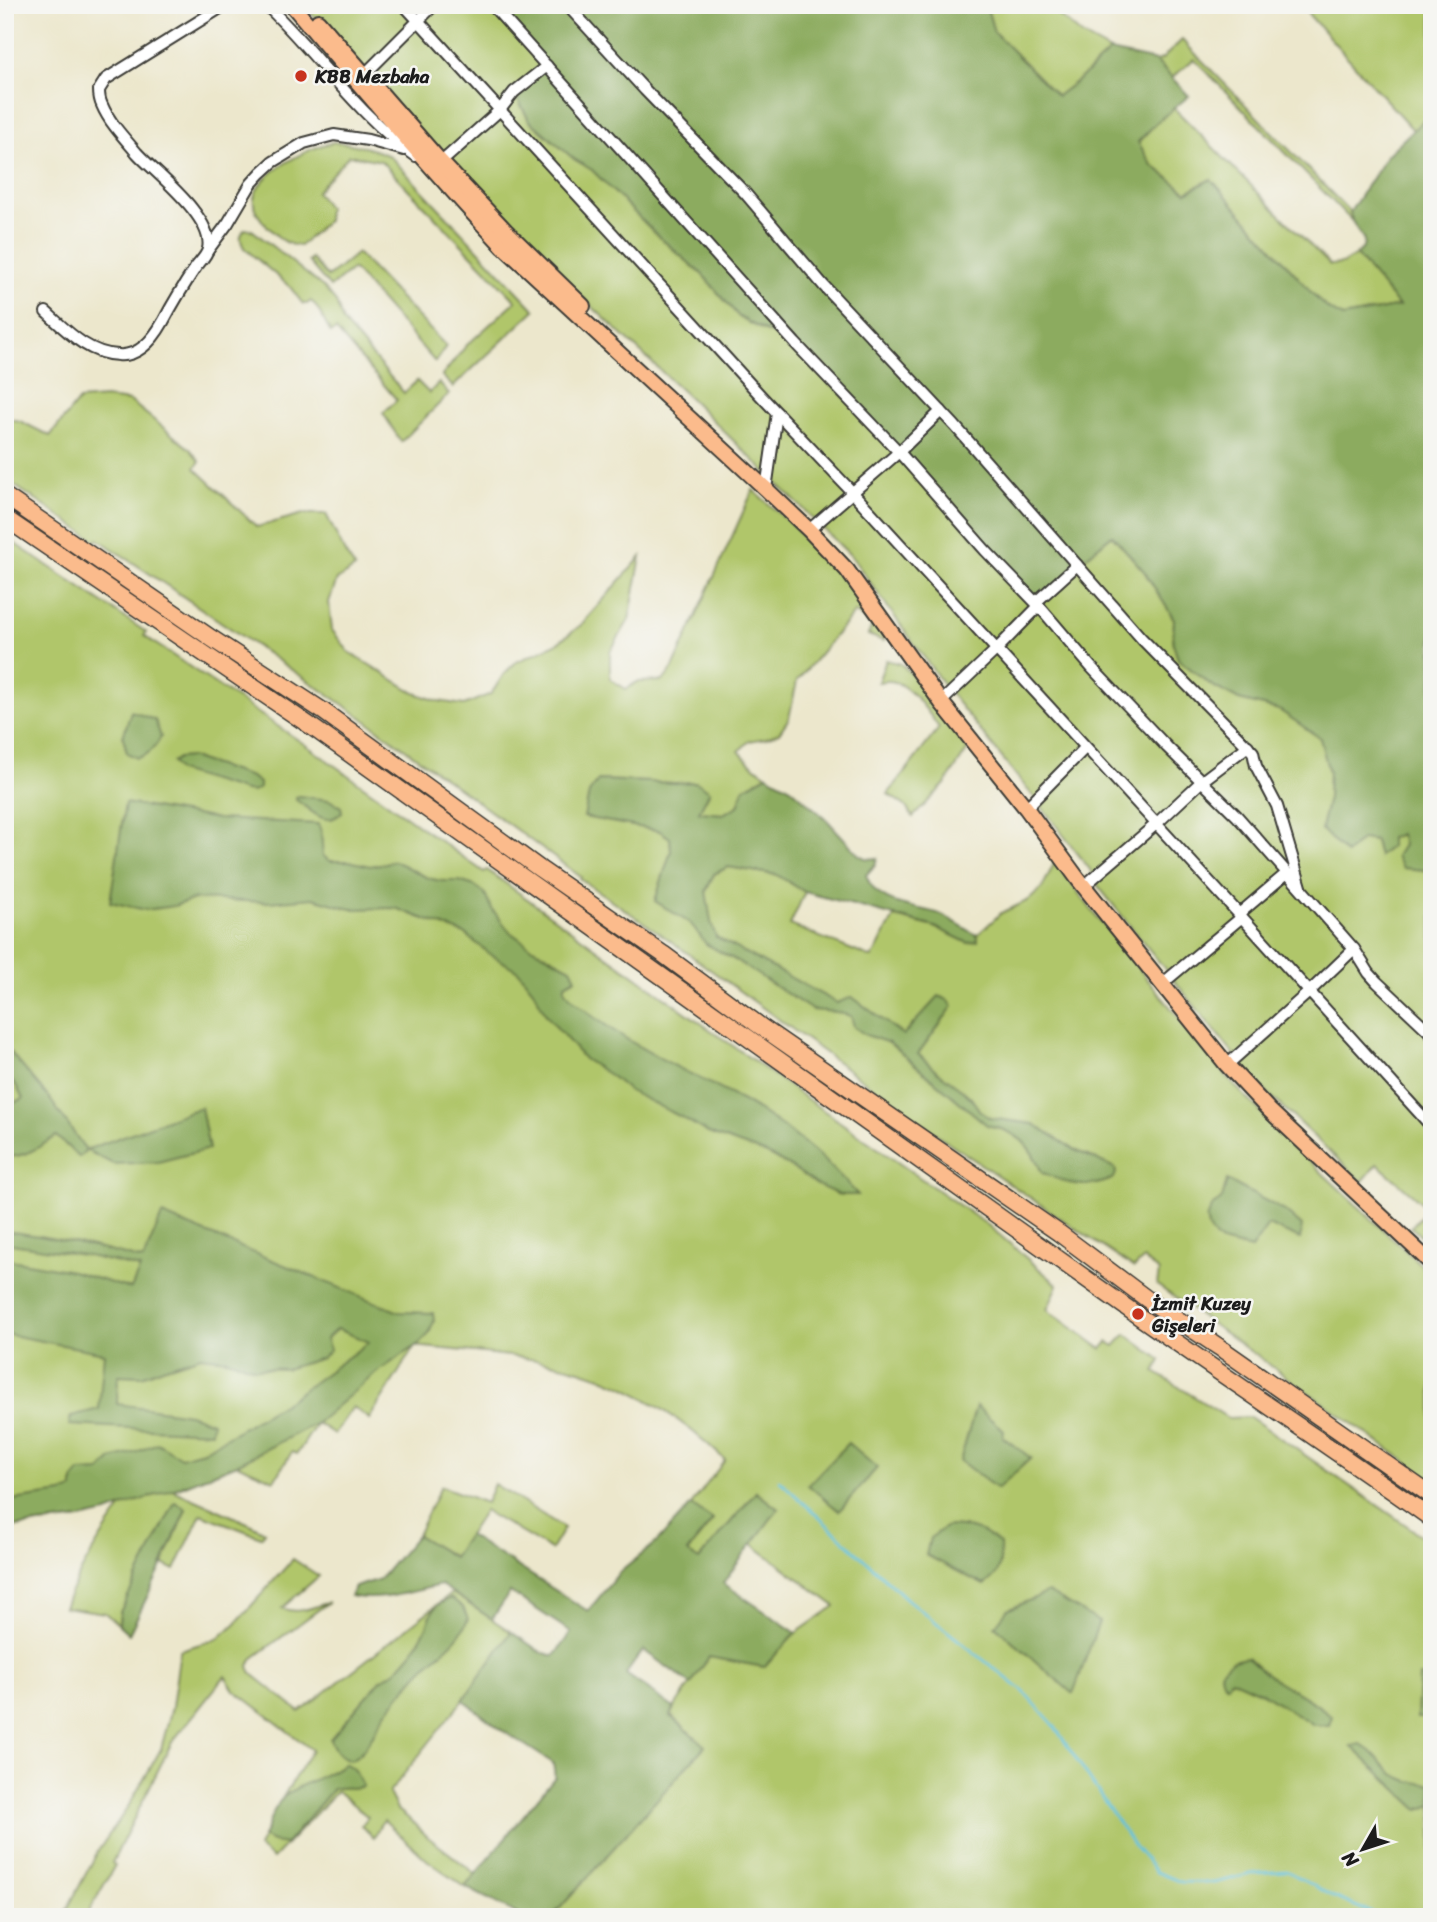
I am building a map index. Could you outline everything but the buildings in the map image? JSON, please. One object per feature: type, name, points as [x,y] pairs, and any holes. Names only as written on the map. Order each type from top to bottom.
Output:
[{"type":"highway","points":[[5,496],[211,638],[323,711],[760,1026],[1432,1496]]},
{"type":"highway","points":[[5,518],[312,727],[1148,1323],[1333,1448],[1432,1519]]},
{"type":"main road","points":[[292,5],[438,165],[505,247],[812,528],[1086,883],[1269,1110],[1432,1264]]},
{"type":"main road","points":[[304,5],[360,78]]},
{"type":"main road","points":[[1230,1062],[1432,1252]]},
{"type":"street","points":[[208,250],[207,236],[199,218],[138,154],[111,120],[101,104],[99,90],[106,79],[225,5]]},
{"type":"street","points":[[266,5],[365,111],[410,152]]},
{"type":"street","points":[[404,5],[1432,1127]]},
{"type":"street","points":[[360,78],[434,5]]},
{"type":"street","points":[[492,5],[795,344],[900,452],[1091,667],[1237,816],[1354,949],[1377,982],[1432,1034]]},
{"type":"street","points":[[567,5],[745,193],[824,286],[941,411],[1142,639],[1253,752],[1256,766],[1278,806],[1302,890]]},
{"type":"street","points":[[46,312],[79,342],[119,356],[133,353],[145,346],[158,331],[174,301],[228,223],[251,184],[273,162],[304,143],[334,135],[369,140],[410,152],[438,165],[500,110],[514,92],[547,66]]},
{"type":"street","points":[[812,528],[900,452],[941,411]]},
{"type":"street","points":[[766,484],[776,413]]},
{"type":"street","points":[[944,699],[996,650],[1077,565]]},
{"type":"street","points":[[1086,883],[1202,781],[1248,746]]},
{"type":"street","points":[[1028,806],[1085,748]]},
{"type":"street","points":[[1165,982],[1287,873]]},
{"type":"street","points":[[1230,1062],[1354,949]]},
{"type":"green space","points":[[304,5],[491,5],[547,66],[514,92],[529,120],[574,159],[592,170],[658,236],[703,275],[739,317],[795,344],[1077,565],[1112,535],[1144,571],[1174,619],[1173,643],[1178,659],[1211,685],[1239,700],[1280,710],[1320,738],[1329,772],[1328,798],[1321,830],[1375,841],[1379,856],[1390,838],[1401,834],[1403,845],[1432,877],[1432,1246],[1411,1227],[1428,1208],[1377,1164],[1362,1182],[1256,1082],[1098,886],[1091,871],[946,688],[851,556],[692,400],[483,205]]},
{"type":"green space","points":[[492,5],[986,5],[994,32],[1057,96],[1110,51],[1156,61],[1189,96],[1157,122],[1138,142],[1151,164],[1187,192],[1211,179],[1320,302],[1343,317],[1399,306],[1356,255],[1363,248],[1364,240],[1352,221],[1350,212],[1387,155],[1432,112],[1432,877],[1424,870],[1402,868],[1396,856],[1403,845],[1400,834],[1390,838],[1390,847],[1379,856],[1375,841],[1362,839],[1346,854],[1321,829],[1328,798],[1329,772],[1320,738],[1279,710],[1239,700],[1211,685],[1178,659],[1173,643],[1174,619],[1144,571],[1112,535],[1077,565],[1039,606],[795,344],[739,317],[703,275],[658,236],[592,170],[574,159],[529,120],[514,92],[546,65]]},
{"type":"green space","points":[[986,5],[1047,5],[1083,36],[1110,51],[1057,96],[994,32]]},
{"type":"green space","points":[[1300,5],[1432,5],[1432,112],[1414,131]]},
{"type":"green space","points":[[1182,40],[1350,212],[1352,221],[1194,59],[1172,78],[1156,61],[1162,59]]},
{"type":"green space","points":[[1174,108],[1330,265],[1342,264],[1356,255],[1400,306],[1343,317],[1331,311],[1211,179],[1187,192],[1151,164],[1138,142]]},
{"type":"green space","points":[[333,142],[362,146],[390,156],[535,310],[453,387],[442,376],[466,346],[516,301],[381,161],[349,155],[316,192],[328,207],[327,221],[300,246],[282,240],[257,214],[254,198],[265,179],[299,155]]},
{"type":"green space","points":[[245,229],[252,230],[323,287],[336,302],[343,322],[404,393],[417,381],[429,393],[439,383],[449,394],[401,442],[383,413],[397,400],[336,330],[331,333],[311,301],[303,304],[290,287],[244,248],[241,238]]},
{"type":"green space","points":[[357,253],[446,346],[435,362],[353,269],[330,287],[308,261],[311,258],[328,277]]},
{"type":"green space","points":[[105,398],[130,401],[190,449],[200,461],[195,468],[257,527],[303,514],[326,514],[355,568],[337,580],[329,602],[332,630],[349,652],[415,693],[438,701],[464,705],[491,694],[516,662],[556,644],[581,625],[641,557],[629,620],[610,652],[610,679],[626,689],[637,682],[663,681],[673,668],[753,490],[790,523],[847,583],[886,638],[884,641],[868,635],[872,626],[855,612],[797,681],[789,718],[779,733],[749,741],[739,751],[767,775],[744,788],[738,806],[724,814],[699,812],[696,782],[599,780],[584,817],[660,831],[670,838],[671,851],[655,901],[692,923],[714,874],[728,867],[777,875],[805,892],[790,925],[872,958],[894,917],[935,927],[968,943],[978,940],[977,935],[1001,913],[1029,900],[1042,888],[1055,862],[1233,1084],[1319,1170],[1432,1275],[1432,1480],[1157,1285],[1159,1272],[1144,1259],[1134,1268],[942,1138],[668,939],[580,879],[581,877],[357,714],[5,479],[5,418],[20,421],[50,436],[79,400]]},
{"type":"green space","points":[[5,537],[146,632],[144,636],[310,748],[484,872],[487,870],[989,1226],[1058,1285],[1047,1310],[1102,1349],[1108,1342],[1115,1346],[1126,1334],[1161,1360],[1155,1372],[1228,1418],[1250,1417],[1432,1543],[1432,1917],[552,1917],[704,1746],[671,1715],[709,1657],[764,1667],[796,1633],[835,1606],[752,1544],[778,1509],[756,1492],[699,1560],[686,1553],[713,1520],[691,1505],[725,1460],[676,1419],[639,1395],[600,1377],[560,1365],[415,1346],[369,1419],[353,1407],[334,1434],[317,1423],[297,1454],[292,1452],[274,1480],[237,1464],[173,1490],[265,1532],[261,1537],[201,1514],[175,1570],[163,1564],[186,1509],[120,1612],[119,1625],[105,1613],[64,1607],[90,1556],[121,1508],[80,1519],[5,1528]]},
{"type":"green space","points":[[886,660],[901,664],[915,677],[968,749],[945,784],[913,817],[905,806],[888,794],[939,728],[908,690],[893,681],[878,682]]},
{"type":"green space","points":[[131,711],[155,720],[161,737],[151,750],[137,758],[127,753],[123,737]]},
{"type":"green space","points":[[190,757],[251,777],[259,783],[259,788],[253,792],[245,791],[178,771],[172,762],[178,758]]},
{"type":"green space","points":[[767,775],[791,788],[827,820],[859,855],[867,859],[877,858],[875,865],[866,875],[878,893],[896,903],[942,915],[977,935],[978,941],[968,943],[935,927],[805,892],[777,875],[728,867],[714,874],[706,891],[716,937],[837,1003],[852,997],[903,1035],[939,996],[948,1000],[953,1006],[918,1054],[960,1088],[980,1111],[990,1118],[1034,1124],[1075,1150],[1115,1168],[1114,1178],[1098,1184],[1080,1185],[1042,1173],[1033,1154],[1022,1140],[1007,1131],[987,1125],[889,1043],[866,1035],[854,1027],[851,1016],[812,1010],[706,944],[691,924],[655,901],[671,851],[670,838],[660,831],[584,817],[589,793],[599,780],[696,782],[710,791],[699,812],[723,814],[738,806],[744,788]]},
{"type":"green space","points":[[299,796],[329,800],[341,807],[342,812],[330,819],[318,816],[296,800]]},
{"type":"green space","points":[[125,803],[218,819],[318,824],[323,856],[330,861],[349,861],[370,866],[395,861],[428,878],[459,881],[475,886],[485,894],[492,909],[510,932],[531,947],[571,968],[576,978],[565,984],[565,991],[582,1007],[609,1028],[642,1048],[746,1103],[781,1126],[814,1151],[858,1195],[839,1195],[817,1185],[767,1154],[708,1133],[629,1091],[584,1059],[546,1015],[533,990],[518,971],[465,934],[395,908],[351,909],[313,898],[269,902],[195,899],[174,906],[146,910],[110,902]]},
{"type":"green space","points":[[5,1046],[50,1099],[86,1150],[79,1157],[56,1136],[26,1153],[5,1157],[5,1106],[23,1099],[16,1085],[5,1077]]},
{"type":"green space","points":[[201,1107],[209,1149],[158,1162],[113,1164],[86,1150]]},
{"type":"green space","points":[[1227,1180],[1285,1211],[1302,1226],[1300,1239],[1268,1225],[1251,1249],[1221,1242],[1209,1231],[1206,1219],[1213,1205],[1222,1199]]},
{"type":"green space","points":[[162,1215],[399,1312],[433,1313],[434,1321],[429,1334],[376,1373],[317,1423],[237,1464],[107,1513],[5,1528],[5,1501],[73,1489],[73,1480],[80,1472],[100,1471],[112,1459],[157,1443],[181,1457],[203,1451],[289,1400],[369,1342],[337,1329],[326,1339],[330,1350],[322,1358],[286,1369],[254,1368],[227,1359],[201,1356],[142,1376],[118,1375],[117,1404],[189,1414],[212,1422],[211,1432],[69,1425],[71,1416],[99,1409],[104,1353],[5,1334],[5,1259],[72,1271],[131,1289],[140,1268],[83,1255],[5,1243],[5,1231],[75,1243],[143,1260]]},
{"type":"green space","points":[[976,1406],[1004,1431],[1003,1437],[1031,1458],[997,1489],[960,1461]]},
{"type":"green space","points":[[848,1443],[877,1468],[839,1511],[808,1485]]},
{"type":"green space","points":[[494,1484],[564,1528],[551,1550],[484,1511],[454,1557],[417,1535],[441,1486],[486,1503]]},
{"type":"green space","points":[[756,1492],[778,1509],[723,1583],[796,1633],[764,1667],[709,1657],[691,1684],[643,1650],[626,1674],[674,1708],[671,1716],[705,1746],[552,1917],[523,1917],[465,1887],[555,1777],[553,1763],[500,1729],[463,1700],[511,1632],[541,1652],[554,1656],[571,1632],[510,1592],[492,1619],[441,1585],[372,1598],[350,1596],[355,1587],[380,1579],[417,1535],[453,1557],[468,1535],[588,1611],[619,1573],[657,1542],[691,1505],[713,1520],[687,1552],[699,1560]]},
{"type":"green space","points":[[175,1502],[186,1509],[129,1634],[119,1625],[120,1612]]},
{"type":"green space","points":[[947,1526],[975,1529],[1000,1544],[999,1568],[984,1585],[926,1555],[930,1538]]},
{"type":"green space","points":[[293,1559],[319,1576],[282,1608],[300,1610],[329,1602],[252,1659],[249,1666],[252,1674],[300,1712],[452,1593],[511,1632],[463,1700],[389,1793],[397,1809],[476,1874],[465,1887],[427,1860],[384,1820],[374,1837],[361,1826],[368,1817],[337,1791],[273,1859],[259,1848],[276,1809],[312,1750],[234,1690],[225,1676],[172,1742],[112,1863],[115,1865],[86,1917],[63,1917],[98,1851],[128,1807],[161,1749],[172,1707],[180,1650],[217,1639],[235,1624]]},
{"type":"green space","points":[[1048,1592],[1099,1622],[1073,1694],[995,1626],[1007,1610]]},
{"type":"green space","points":[[451,1598],[463,1607],[468,1619],[461,1632],[406,1687],[363,1750],[351,1760],[340,1755],[330,1739],[381,1680],[396,1671],[411,1654],[437,1605]]},
{"type":"green space","points":[[1247,1657],[1267,1674],[1332,1716],[1329,1725],[1314,1725],[1262,1693],[1231,1679],[1227,1685],[1220,1672],[1231,1661]]},
{"type":"green space","points":[[1419,1677],[1432,1678],[1432,1718],[1417,1718]]},
{"type":"green space","points":[[1361,1744],[1399,1777],[1432,1784],[1432,1805],[1419,1810],[1351,1746]]},
{"type":"green space","points":[[344,1763],[354,1769],[363,1786],[333,1789],[286,1844],[272,1842],[263,1837],[275,1809],[286,1795]]},
{"type":"waterway","points":[[779,1480],[908,1600],[1024,1692],[1053,1724],[1134,1846],[1156,1872],[1181,1882],[1214,1883],[1255,1873],[1287,1871],[1334,1897],[1381,1917]]},
{"type":"place","name":"KBB Mezbaha","points":[[301,76]]},
{"type":"place","name":"İzmit Kuzey Gişeleri","points":[[1138,1314]]}]
